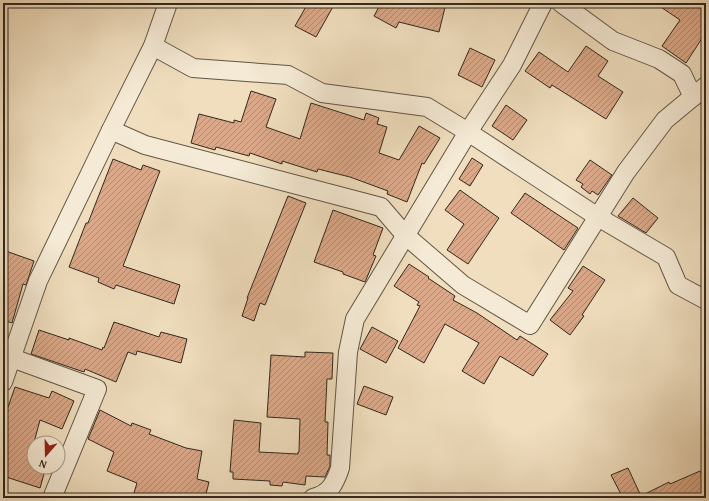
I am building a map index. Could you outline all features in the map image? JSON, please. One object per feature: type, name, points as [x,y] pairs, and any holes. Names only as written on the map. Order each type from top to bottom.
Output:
[{"type":"street","points":[[3,382],[38,281],[111,130],[154,46],[168,3]]},
{"type":"street","points":[[313,498],[321,496],[334,485],[340,468],[348,352],[355,319],[468,132],[512,66],[543,3]]},
{"type":"street","points":[[111,130],[145,145],[381,207],[405,235],[462,284],[530,324],[626,172],[665,120],[700,91],[682,74],[659,59],[613,41],[561,3]]},
{"type":"street","points":[[154,46],[193,68],[288,75],[322,93],[427,107],[598,217],[666,257],[678,285],[706,300]]},
{"type":"street","points":[[12,358],[97,389],[52,498]]},
{"type":"building","points":[[308,3],[335,3],[316,37],[295,26]]},
{"type":"building","points":[[381,3],[446,3],[439,32],[399,22],[396,28],[374,16]]},
{"type":"building","points":[[655,3],[698,3],[706,9],[706,32],[686,63],[662,46],[680,20]]},
{"type":"building","points":[[586,46],[608,61],[598,76],[623,92],[606,119],[552,85],[550,88],[525,71],[539,52],[568,72]]},
{"type":"building","points":[[470,48],[495,60],[482,87],[458,75]]},
{"type":"building","points":[[251,91],[276,99],[266,127],[300,139],[311,103],[364,120],[366,113],[379,118],[377,124],[387,127],[379,153],[399,160],[419,126],[440,138],[424,164],[422,163],[407,202],[387,194],[388,191],[350,177],[318,169],[317,172],[282,161],[282,164],[250,153],[249,156],[216,147],[215,150],[191,143],[199,114],[234,123],[234,120],[241,122]]},
{"type":"building","points":[[506,105],[527,120],[513,140],[492,126]]},
{"type":"building","points":[[472,158],[483,165],[470,186],[459,179]]},
{"type":"building","points":[[113,159],[141,170],[143,165],[160,171],[123,266],[180,285],[174,304],[116,285],[114,289],[98,282],[99,278],[69,267]]},
{"type":"building","points":[[590,160],[612,175],[598,195],[592,191],[590,194],[581,187],[583,184],[576,180]]},
{"type":"building","points":[[460,190],[499,218],[468,264],[447,250],[464,224],[445,210]]},
{"type":"building","points":[[525,193],[578,228],[564,250],[511,213]]},
{"type":"building","points":[[288,196],[306,203],[265,305],[260,303],[254,321],[242,316],[247,298]]},
{"type":"building","points":[[633,198],[658,218],[646,233],[618,216]]},
{"type":"building","points":[[333,210],[383,228],[373,255],[376,256],[365,282],[343,274],[343,272],[314,262]]},
{"type":"building","points":[[3,250],[34,261],[26,285],[23,284],[12,323],[3,320]]},
{"type":"building","points":[[409,264],[455,296],[453,300],[477,313],[517,340],[520,336],[548,354],[533,376],[500,356],[484,384],[462,371],[479,343],[445,324],[424,363],[398,348],[420,306],[417,305],[419,302],[394,286]]},
{"type":"building","points":[[583,266],[605,280],[582,315],[584,316],[570,335],[550,320],[573,291],[568,288]]},
{"type":"building","points":[[114,322],[159,337],[161,332],[187,339],[181,363],[137,351],[136,355],[128,352],[116,382],[85,369],[84,372],[31,354],[39,330],[69,340],[69,338],[102,350]]},
{"type":"building","points":[[372,327],[398,341],[386,363],[360,349]]},
{"type":"building","points":[[305,352],[333,353],[332,379],[327,379],[325,422],[328,422],[327,455],[330,455],[330,466],[325,477],[306,476],[305,485],[283,482],[282,486],[270,485],[270,481],[233,479],[233,472],[230,472],[234,420],[261,423],[259,452],[298,454],[300,419],[267,417],[271,355],[305,357]]},
{"type":"building","points":[[364,386],[393,397],[386,415],[357,404]]},
{"type":"building","points":[[15,387],[49,398],[52,391],[74,401],[62,429],[40,420],[36,435],[26,435],[26,475],[44,475],[40,488],[3,476],[3,429],[7,410]]},
{"type":"building","points":[[100,410],[131,426],[132,423],[151,430],[149,434],[186,448],[202,451],[197,479],[209,482],[205,498],[139,498],[133,496],[137,483],[107,471],[114,452],[88,439]]},
{"type":"building","points":[[628,468],[641,496],[669,482],[670,484],[700,471],[706,484],[706,498],[623,498],[611,475]]}]
